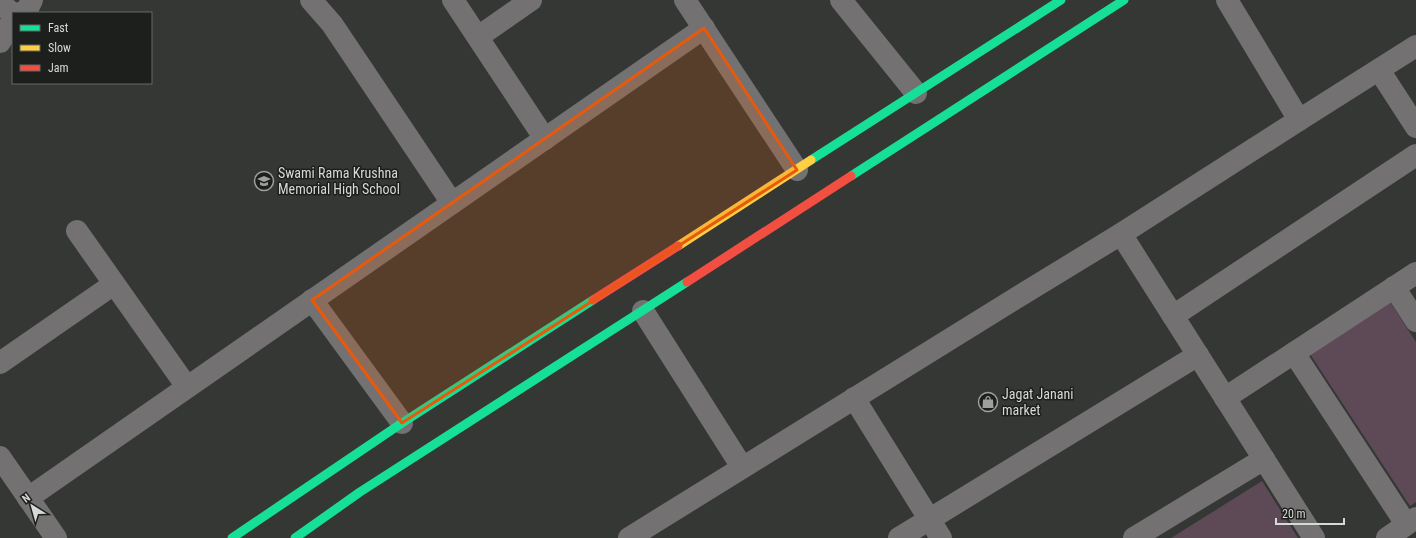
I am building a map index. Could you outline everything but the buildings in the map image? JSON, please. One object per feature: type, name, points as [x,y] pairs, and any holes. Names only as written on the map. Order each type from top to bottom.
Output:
[{"type":"street","points":[[22,12],[26,10],[32,0]]},
{"type":"street","points":[[311,0],[332,24],[452,203]]},
{"type":"street","points":[[453,0],[545,139]]},
{"type":"street","points":[[478,37],[531,0]]},
{"type":"street","points":[[685,0],[797,170]]},
{"type":"street","points":[[841,0],[916,93]]},
{"type":"street","points":[[232,538],[402,423],[1061,0]]},
{"type":"street","points":[[301,536],[360,492],[1124,0]]},
{"type":"street","points":[[1227,0],[1299,120]]},
{"type":"street","points":[[0,3],[12,13]]},
{"type":"street","points":[[0,42],[12,21]]},
{"type":"street","points":[[28,498],[704,28]]},
{"type":"street","points":[[629,538],[1121,234],[1416,46]]},
{"type":"street","points":[[1379,70],[1416,127]]},
{"type":"street","points":[[1173,316],[1416,154]]},
{"type":"street","points":[[77,231],[187,387]]},
{"type":"street","points":[[1121,234],[1314,538]]},
{"type":"street","points":[[1225,398],[1416,273]]},
{"type":"street","points":[[0,362],[114,284]]},
{"type":"street","points":[[1394,287],[1416,322]]},
{"type":"street","points":[[312,300],[402,423]]},
{"type":"street","points":[[643,311],[742,467]]},
{"type":"street","points":[[1294,353],[1411,521],[1387,538]]},
{"type":"street","points":[[899,538],[1198,355]]},
{"type":"street","points":[[854,398],[941,538]]},
{"type":"street","points":[[0,457],[56,538]]},
{"type":"street","points":[[1134,538],[1264,459]]},
{"type":"highlighted area","points":[[704,28],[797,170],[402,423],[312,300]]},
{"type":"shaded area","points":[[1390,302],[1416,342],[1416,502],[1410,506],[1310,354]]},
{"type":"shaded area","points":[[1262,481],[1298,538],[1171,538]]},
{"type":"traffic: fast","points":[[811,160],[1061,0]]},
{"type":"traffic: fast","points":[[851,176],[1124,0]]},
{"type":"traffic: fast","points":[[295,538],[360,492],[687,282]]},
{"type":"traffic: fast","points":[[232,538],[402,423],[593,300]]},
{"type":"traffic: slow","points":[[678,246],[811,160]]},
{"type":"traffic: jam","points":[[687,282],[851,176]]},
{"type":"traffic: jam","points":[[593,300],[678,246]]},
{"type":"place","name":"Swami Rama Krushna Memorial High School","points":[[264,181]]},
{"type":"place","name":"Jagat Janani market","points":[[988,402]]}]
